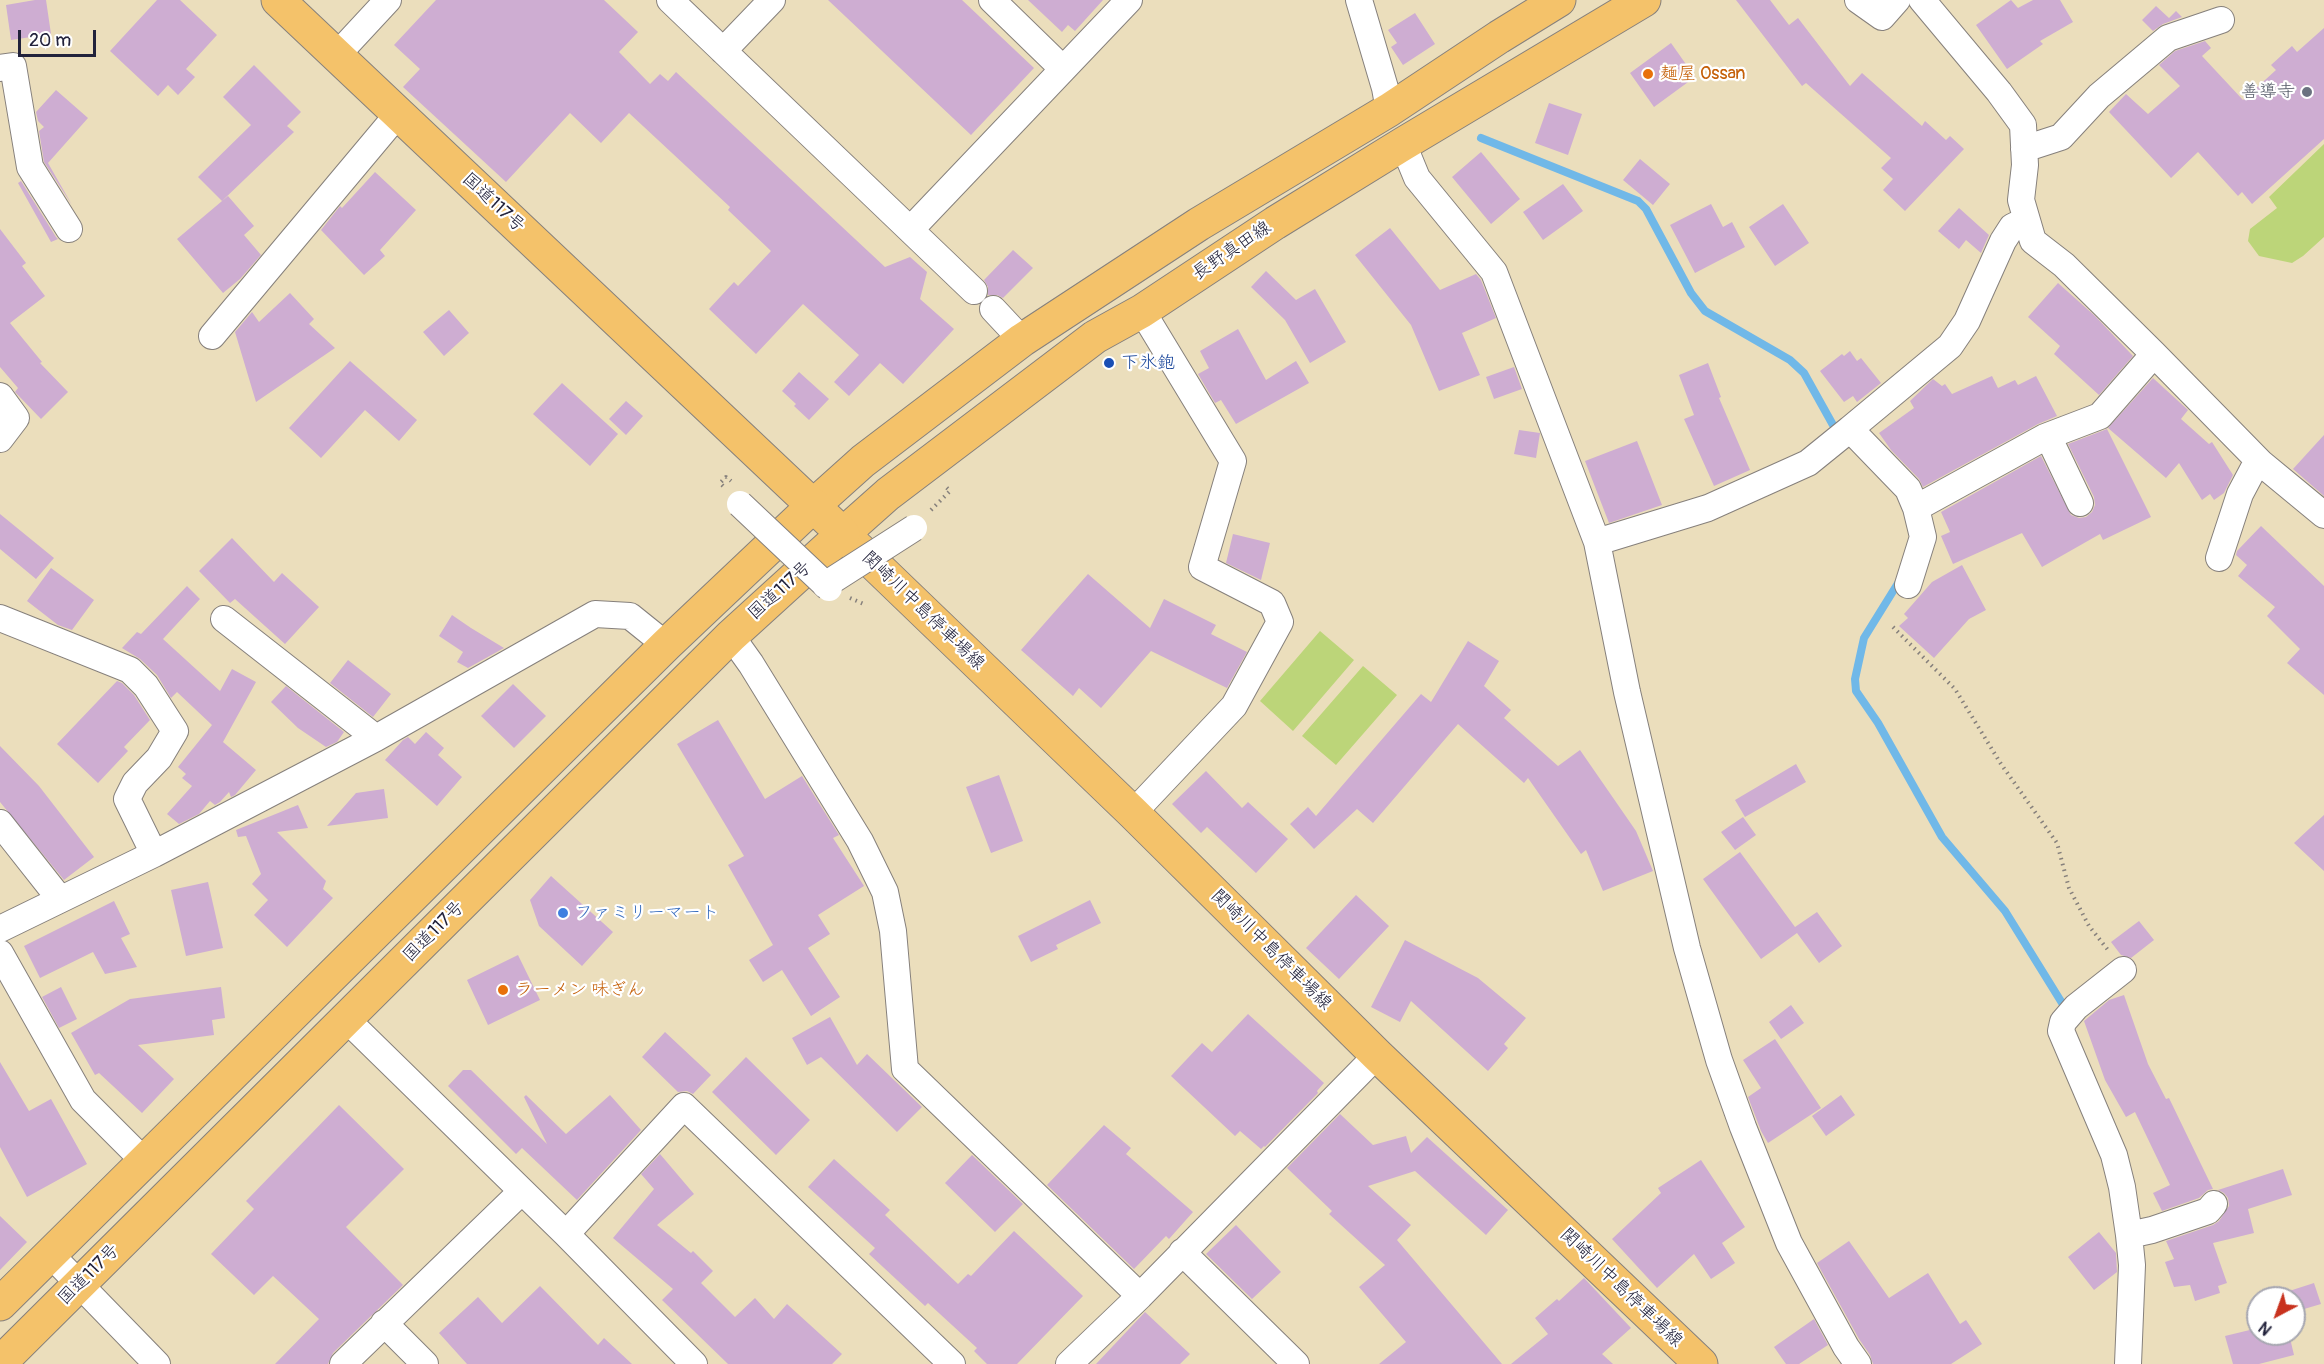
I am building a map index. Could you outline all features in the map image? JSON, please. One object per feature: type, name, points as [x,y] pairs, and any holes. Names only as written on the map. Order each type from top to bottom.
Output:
[{"type":"main road","name":"国道117号","points":[[0,1363],[731,636],[843,534],[278,0]]},
{"type":"main road","name":"長野真田線","points":[[814,505],[863,461],[1022,340],[1199,224],[1389,110],[1498,37],[1559,0]]},
{"type":"main road","name":"長野真田線","points":[[843,534],[888,494],[1095,337],[1142,311],[1275,223],[1403,144],[1644,0]]},
{"type":"main road","points":[[0,1304],[666,645],[814,505]]},
{"type":"main road","name":"関崎川中島停車場線","points":[[843,534],[1133,813],[1377,1055],[1701,1364]]},
{"type":"street","points":[[336,56],[388,0]]},
{"type":"street","points":[[670,0],[974,291]]},
{"type":"street","points":[[723,51],[772,0]]},
{"type":"street","points":[[992,0],[1063,69]]},
{"type":"street","points":[[911,229],[1129,0]]},
{"type":"street","points":[[1359,0],[1389,110]]},
{"type":"street","points":[[1858,0],[1882,17],[1898,0]]},
{"type":"street","points":[[1922,0],[2000,92],[2023,125],[2025,165],[2021,200],[2033,241],[2064,265],[2258,460],[2324,514]]},
{"type":"street","points":[[2024,149],[2061,137],[2099,96],[2168,38],[2221,20]]},
{"type":"street","points":[[0,68],[13,66],[30,167],[69,229]]},
{"type":"street","points":[[212,336],[398,114]]},
{"type":"street","points":[[1403,144],[1417,177],[1494,272],[1597,542],[1627,692],[1679,913],[1719,1060],[1789,1243],[1846,1347],[1858,1364]]},
{"type":"street","points":[[1597,542],[1708,508],[1808,463],[1950,346],[1966,321],[2003,241],[2012,227],[2026,220]]},
{"type":"street","points":[[993,309],[1022,340]]},
{"type":"street","points":[[1133,813],[1234,706],[1280,622],[1272,603],[1202,567],[1233,461],[1142,311]]},
{"type":"street","points":[[1917,508],[2048,436],[2100,416],[2154,354]]},
{"type":"street","points":[[0,396],[16,418],[0,439]]},
{"type":"street","points":[[1850,429],[1908,489],[1917,508],[1923,537],[1908,585]]},
{"type":"street","points":[[2048,436],[2080,503]]},
{"type":"street","points":[[2219,558],[2240,494],[2258,460]]},
{"type":"street","points":[[740,504],[827,586],[914,528]]},
{"type":"street","points":[[0,929],[154,854],[376,738],[595,614],[630,615],[666,645]]},
{"type":"street","points":[[0,618],[130,670],[152,695],[175,731],[159,758],[135,783],[127,799],[154,854]]},
{"type":"street","points":[[224,619],[376,738]]},
{"type":"street","points":[[731,636],[860,841],[885,892],[893,931],[905,1070],[1140,1296]]},
{"type":"street","points":[[0,823],[60,899]]},
{"type":"street","points":[[0,952],[83,1100],[144,1161]]},
{"type":"street","points":[[2123,970],[2069,1015],[2061,1031],[2114,1155],[2122,1187],[2132,1265],[2128,1364]]},
{"type":"street","points":[[346,1019],[566,1234],[694,1364]]},
{"type":"street","points":[[1070,1364],[1377,1055]]},
{"type":"street","points":[[566,1234],[684,1106],[952,1364]]},
{"type":"street","points":[[343,1364],[521,1192]]},
{"type":"street","points":[[2129,1235],[2152,1230],[2208,1211],[2214,1204]]},
{"type":"street","points":[[1182,1252],[1296,1364]]},
{"type":"street","points":[[50,1254],[158,1364]]},
{"type":"street","points":[[384,1323],[425,1364]]},
{"type":"path","points":[[1893,627],[1954,689],[2001,764],[2057,843],[2069,888],[2089,926],[2123,970]]},
{"type":"green space","points":[[2324,144],[2324,237],[2292,263],[2259,256],[2248,241],[2250,229],[2277,208],[2269,197]]},
{"type":"green space","points":[[1320,631],[1354,660],[1293,731],[1260,701]]},
{"type":"green space","points":[[1363,666],[1397,695],[1336,765],[1302,736]]},
{"type":"building","points":[[46,0],[51,34],[11,40],[6,5]]},
{"type":"building","points":[[157,0],[180,0],[217,35],[186,69],[195,77],[178,95],[168,85],[158,96],[110,51]]},
{"type":"building","points":[[436,0],[604,0],[638,32],[619,52],[650,84],[660,74],[668,81],[676,72],[885,267],[910,257],[927,272],[920,299],[954,329],[903,384],[880,363],[849,396],[834,382],[859,355],[803,304],[756,354],[709,309],[734,282],[738,286],[771,251],[728,210],[730,207],[629,113],[601,143],[570,113],[506,182],[403,87],[420,69],[394,45]]},
{"type":"building","points":[[828,0],[962,0],[1034,68],[971,135]]},
{"type":"building","points":[[1028,0],[1103,0],[1075,31],[1068,25],[1062,32]]},
{"type":"building","points":[[1736,0],[1770,0],[1789,25],[1798,18],[1850,86],[1862,73],[1922,126],[1925,121],[1946,140],[1950,136],[1964,149],[1905,211],[1883,190],[1893,179],[1881,168],[1891,158],[1806,83],[1802,86]]},
{"type":"building","points":[[2011,0],[2018,8],[2033,0],[2060,0],[2073,22],[2040,41],[2043,44],[2007,69],[1976,25]]},
{"type":"building","points":[[2156,6],[2169,18],[2176,11],[2182,17],[2163,24],[2153,31],[2142,20]]},
{"type":"building","points":[[1415,13],[1435,44],[1403,65],[1391,47],[1397,43],[1388,30]]},
{"type":"building","points":[[2324,28],[2324,139],[2252,204],[2242,192],[2238,196],[2198,152],[2171,178],[2109,112],[2126,94],[2148,114],[2180,86],[2159,65],[2175,51],[2205,41],[2211,48],[2202,56],[2243,100],[2276,70],[2271,65],[2292,46],[2297,52]]},
{"type":"building","points":[[1671,43],[1695,77],[1654,107],[1630,73]]},
{"type":"building","points":[[254,65],[301,112],[287,126],[294,132],[222,201],[198,177],[251,125],[223,97]]},
{"type":"building","points":[[56,90],[88,118],[48,163],[72,205],[44,162],[39,131],[44,127],[38,121],[36,112]]},
{"type":"building","points":[[1549,103],[1582,114],[1568,155],[1535,143]]},
{"type":"building","points":[[1481,152],[1520,199],[1491,224],[1452,177]]},
{"type":"building","points":[[1640,159],[1670,184],[1653,205],[1623,180]]},
{"type":"building","points":[[375,172],[416,210],[380,250],[385,256],[364,275],[321,230],[340,206],[342,208]]},
{"type":"building","points":[[21,181],[58,239],[51,242],[18,183]]},
{"type":"building","points":[[1563,184],[1583,211],[1543,240],[1523,212]]},
{"type":"building","points":[[228,196],[254,226],[244,235],[261,255],[240,279],[223,293],[177,239]]},
{"type":"building","points":[[1711,204],[1723,227],[1732,222],[1745,247],[1695,273],[1670,225]]},
{"type":"building","points":[[1783,204],[1809,243],[1775,266],[1749,227]]},
{"type":"building","points":[[1959,208],[1989,235],[1981,253],[1966,240],[1959,249],[1938,231]]},
{"type":"building","points":[[1390,228],[1440,290],[1476,274],[1481,280],[1496,318],[1462,333],[1480,375],[1439,391],[1411,325],[1355,255]]},
{"type":"building","points":[[0,229],[26,263],[22,266],[45,296],[10,323],[42,362],[40,363],[68,392],[41,419],[15,392],[18,388],[0,367]]},
{"type":"building","points":[[1013,250],[1033,268],[1003,298],[988,295],[988,287],[984,280]]},
{"type":"building","points":[[1266,271],[1296,300],[1315,289],[1346,342],[1310,363],[1285,320],[1251,287]]},
{"type":"building","points":[[2058,283],[2095,316],[2133,356],[2099,395],[2054,354],[2060,346],[2028,317]]},
{"type":"building","points":[[290,293],[314,319],[309,324],[335,348],[256,402],[235,332],[252,312],[259,322]]},
{"type":"building","points":[[449,310],[469,333],[444,356],[423,332]]},
{"type":"building","points":[[1238,329],[1266,380],[1296,361],[1309,383],[1236,424],[1221,400],[1215,403],[1198,374],[1209,368],[1200,351]]},
{"type":"building","points":[[1850,351],[1857,361],[1861,358],[1881,383],[1857,402],[1853,396],[1844,402],[1820,371],[1842,354],[1844,356]]},
{"type":"building","points":[[350,361],[417,420],[399,441],[365,410],[321,458],[289,428]]},
{"type":"building","points":[[1708,363],[1721,397],[1719,398],[1750,470],[1714,486],[1684,419],[1694,415],[1679,375]]},
{"type":"building","points":[[1514,367],[1522,389],[1494,399],[1486,377]]},
{"type":"building","points":[[799,372],[829,399],[809,420],[782,391]]},
{"type":"building","points":[[1992,376],[1998,388],[2015,380],[2018,385],[2036,376],[2057,416],[2038,424],[1923,487],[1919,479],[1891,450],[1879,433],[1914,408],[1910,401],[1933,379],[1942,386],[1945,384],[1952,394]]},
{"type":"building","points":[[2153,378],[2188,410],[2181,419],[2209,444],[2212,442],[2233,475],[2224,493],[2214,500],[2210,494],[2202,500],[2179,463],[2166,478],[2108,428]]},
{"type":"building","points":[[562,383],[618,434],[590,466],[533,414]]},
{"type":"building","points":[[626,401],[643,416],[626,435],[609,419]]},
{"type":"building","points":[[2107,429],[2151,517],[2103,540],[2100,534],[2042,567],[2022,533],[1953,564],[1941,536],[1950,532],[1941,512],[2041,456],[2071,515],[2079,518],[2086,517],[2092,512],[2095,505],[2094,497],[2068,444]]},
{"type":"building","points":[[1519,430],[1540,433],[1536,458],[1514,454]]},
{"type":"building","points":[[2324,435],[2324,496],[2293,469]]},
{"type":"building","points":[[1637,441],[1662,505],[1609,523],[1585,461]]},
{"type":"building","points":[[0,514],[54,558],[36,579],[0,549]]},
{"type":"building","points":[[2261,526],[2324,586],[2324,695],[2287,663],[2300,649],[2267,616],[2275,607],[2238,576],[2247,565],[2236,555],[2237,551]]},
{"type":"building","points":[[1233,534],[1270,543],[1261,580],[1226,563]]},
{"type":"building","points":[[232,538],[274,582],[282,573],[319,607],[285,644],[235,599],[230,603],[199,571]]},
{"type":"building","points":[[1962,565],[1986,610],[1969,619],[1934,658],[1899,626],[1908,618],[1904,614],[1932,582]]},
{"type":"building","points":[[51,568],[94,600],[72,630],[58,625],[27,601]]},
{"type":"building","points":[[1088,574],[1150,628],[1164,599],[1216,625],[1211,634],[1247,652],[1227,688],[1151,651],[1101,708],[1079,688],[1073,696],[1021,650]]},
{"type":"building","points":[[187,586],[200,599],[163,639],[220,691],[232,669],[256,682],[223,742],[256,770],[235,795],[231,797],[229,792],[215,805],[210,801],[199,814],[179,824],[167,814],[192,786],[182,778],[186,774],[178,767],[212,725],[177,692],[171,698],[157,675],[140,659],[122,648],[137,632],[141,634]]},
{"type":"building","points":[[452,615],[504,648],[468,668],[457,662],[463,652],[439,636]]},
{"type":"building","points":[[1468,641],[1499,661],[1484,686],[1511,710],[1504,718],[1558,766],[1580,750],[1636,831],[1653,871],[1603,891],[1586,850],[1581,854],[1528,778],[1524,783],[1458,724],[1373,823],[1357,809],[1314,849],[1290,824],[1308,807],[1316,816],[1421,694],[1431,702]]},
{"type":"building","points":[[348,660],[391,694],[373,717],[330,683]]},
{"type":"building","points":[[117,681],[134,695],[150,720],[124,747],[128,751],[98,783],[57,744]]},
{"type":"building","points":[[513,684],[546,716],[514,748],[481,716]]},
{"type":"building","points":[[286,686],[344,732],[337,742],[326,747],[298,728],[271,702]]},
{"type":"building","points":[[718,720],[765,799],[802,776],[839,835],[833,838],[864,886],[818,915],[830,934],[808,948],[840,997],[811,1016],[782,970],[763,982],[749,960],[773,945],[728,865],[744,856],[677,744]]},
{"type":"building","points":[[426,732],[444,748],[438,755],[462,777],[437,806],[385,760],[403,740],[408,737],[415,744]]},
{"type":"building","points":[[0,746],[39,786],[94,857],[64,880],[0,802]]},
{"type":"building","points":[[1796,764],[1806,782],[1745,817],[1735,800]]},
{"type":"building","points":[[1206,771],[1242,808],[1248,802],[1288,839],[1256,873],[1207,827],[1201,833],[1172,804]]},
{"type":"building","points":[[999,775],[1023,841],[991,853],[966,787]]},
{"type":"building","points":[[384,789],[388,818],[327,826],[356,793]]},
{"type":"building","points":[[298,805],[308,828],[277,832],[326,881],[323,889],[333,898],[287,947],[254,915],[268,900],[252,884],[261,874],[246,836],[238,837],[236,830]]},
{"type":"building","points":[[2324,815],[2324,871],[2294,843]]},
{"type":"building","points":[[1743,817],[1756,835],[1735,850],[1721,832]]},
{"type":"building","points":[[1740,852],[1795,927],[1817,912],[1842,946],[1819,963],[1797,933],[1761,959],[1703,879]]},
{"type":"building","name":"ファミリーマート","points":[[551,876],[613,932],[582,966],[539,926],[530,900]]},
{"type":"building","points":[[208,882],[223,948],[186,956],[171,890]]},
{"type":"building","points":[[1356,895],[1389,926],[1339,979],[1306,948]]},
{"type":"building","points":[[1090,900],[1101,923],[1056,945],[1058,949],[1031,962],[1018,936]]},
{"type":"building","points":[[114,901],[130,934],[121,938],[137,967],[105,974],[93,952],[40,978],[24,946]]},
{"type":"building","points":[[2139,921],[2154,940],[2131,958],[2121,955],[2111,942]]},
{"type":"building","points":[[1405,940],[1478,978],[1526,1018],[1504,1044],[1508,1048],[1488,1071],[1411,1001],[1400,1022],[1371,1007]]},
{"type":"building","name":"ラーメン 味ぎん","points":[[518,955],[540,1000],[488,1025],[467,980]]},
{"type":"building","points":[[61,987],[77,1019],[59,1028],[42,997]]},
{"type":"building","points":[[221,987],[225,1018],[212,1020],[214,1035],[138,1045],[174,1079],[142,1113],[99,1073],[95,1075],[71,1033],[130,999]]},
{"type":"building","points":[[2124,995],[2148,1064],[2166,1099],[2169,1098],[2213,1189],[2208,1190],[2199,1198],[2162,1211],[2153,1193],[2170,1185],[2135,1112],[2126,1117],[2105,1080],[2084,1021],[2109,1000]]},
{"type":"building","points":[[1791,1005],[1804,1023],[1781,1039],[1769,1022]]},
{"type":"building","points":[[1248,1014],[1324,1083],[1317,1091],[1318,1093],[1261,1149],[1240,1131],[1235,1136],[1171,1076],[1202,1043],[1212,1052]]},
{"type":"building","points":[[830,1017],[857,1065],[867,1054],[922,1107],[897,1132],[821,1057],[807,1065],[792,1038]]},
{"type":"building","points":[[665,1032],[711,1075],[693,1094],[687,1091],[678,1092],[642,1057]]},
{"type":"building","points":[[1775,1039],[1821,1108],[1768,1143],[1748,1097],[1761,1088],[1743,1060]]},
{"type":"building","points":[[746,1057],[810,1120],[776,1155],[712,1092]]},
{"type":"building","points":[[0,1062],[29,1111],[51,1099],[87,1164],[27,1197],[0,1147]]},
{"type":"building","points":[[463,1070],[471,1070],[547,1144],[524,1097],[526,1095],[566,1134],[610,1095],[641,1130],[577,1200],[522,1148],[516,1154],[448,1086]]},
{"type":"building","points":[[1841,1095],[1855,1115],[1826,1136],[1812,1116]]},
{"type":"building","points":[[339,1105],[404,1169],[346,1227],[403,1285],[333,1353],[328,1364],[275,1364],[319,1319],[273,1276],[254,1295],[211,1254],[254,1209],[246,1201]]},
{"type":"building","points":[[1340,1114],[1373,1145],[1406,1136],[1411,1153],[1427,1137],[1508,1210],[1486,1235],[1415,1171],[1368,1186],[1411,1225],[1397,1240],[1502,1364],[1379,1364],[1406,1342],[1359,1287],[1385,1265],[1329,1214],[1332,1211],[1287,1168]]},
{"type":"building","points":[[1104,1125],[1131,1148],[1126,1154],[1193,1212],[1169,1239],[1166,1236],[1134,1269],[1047,1185]]},
{"type":"building","points":[[660,1154],[694,1194],[657,1225],[691,1253],[693,1251],[713,1271],[701,1283],[735,1317],[755,1298],[774,1319],[787,1304],[842,1354],[832,1364],[728,1364],[662,1300],[673,1289],[613,1238],[654,1189],[641,1174]]},
{"type":"building","points":[[972,1155],[1023,1204],[995,1232],[945,1183]]},
{"type":"building","points":[[834,1159],[890,1210],[885,1215],[958,1284],[968,1274],[971,1276],[1014,1231],[1083,1296],[1017,1364],[987,1364],[974,1351],[977,1348],[928,1303],[925,1306],[869,1254],[875,1248],[808,1187]]},
{"type":"building","points":[[1701,1160],[1745,1227],[1722,1243],[1735,1263],[1711,1279],[1694,1254],[1657,1288],[1612,1239],[1661,1193],[1658,1188]]},
{"type":"building","points":[[2283,1169],[2292,1195],[2248,1209],[2254,1233],[2213,1243],[2227,1283],[2218,1286],[2220,1293],[2195,1301],[2190,1285],[2174,1287],[2165,1262],[2174,1259],[2166,1241],[2219,1221],[2229,1206],[2228,1198],[2218,1190]]},
{"type":"building","points":[[0,1216],[27,1242],[0,1270]]},
{"type":"building","points":[[1236,1225],[1281,1272],[1252,1299],[1206,1254]]},
{"type":"building","points":[[2099,1232],[2116,1253],[2117,1272],[2094,1290],[2068,1257]]},
{"type":"building","points":[[1849,1241],[1889,1298],[1928,1273],[1960,1324],[1966,1320],[1982,1344],[1951,1364],[1873,1364],[1817,1263]]},
{"type":"building","points":[[1584,1278],[1631,1328],[1602,1354],[1613,1364],[1511,1364],[1548,1334],[1535,1318],[1557,1299],[1559,1301]]},
{"type":"building","points":[[2314,1283],[2321,1304],[2306,1308],[2305,1286]]},
{"type":"building","points":[[540,1286],[598,1345],[604,1338],[632,1364],[467,1364],[439,1333],[478,1297],[502,1323]]},
{"type":"building","points":[[1145,1312],[1190,1354],[1180,1364],[1096,1364]]},
{"type":"building","points":[[1814,1319],[1828,1345],[1799,1364],[1786,1364],[1774,1347]]},
{"type":"building","points":[[2246,1331],[2246,1346],[2292,1346],[2294,1355],[2259,1364],[2233,1364],[2225,1336]]},
{"type":"waterway","points":[[1481,138],[1638,201],[1646,209],[1691,293],[1705,311],[1790,360],[1804,373],[1833,425]]},
{"type":"waterway","points":[[1900,580],[1864,638],[1855,679],[1856,691],[1878,723],[1942,837],[2005,911],[2066,1012]]},
{"type":"place","name":"麺屋 Ossan","points":[[1648,74]]},
{"type":"place","name":"善導寺","points":[[2307,92]]},
{"type":"place","name":"下氷鉋","points":[[1109,363]]},
{"type":"place","name":"ファミリーマート","points":[[563,913]]},
{"type":"place","name":"ラーメン 味ぎん","points":[[503,990]]}]
